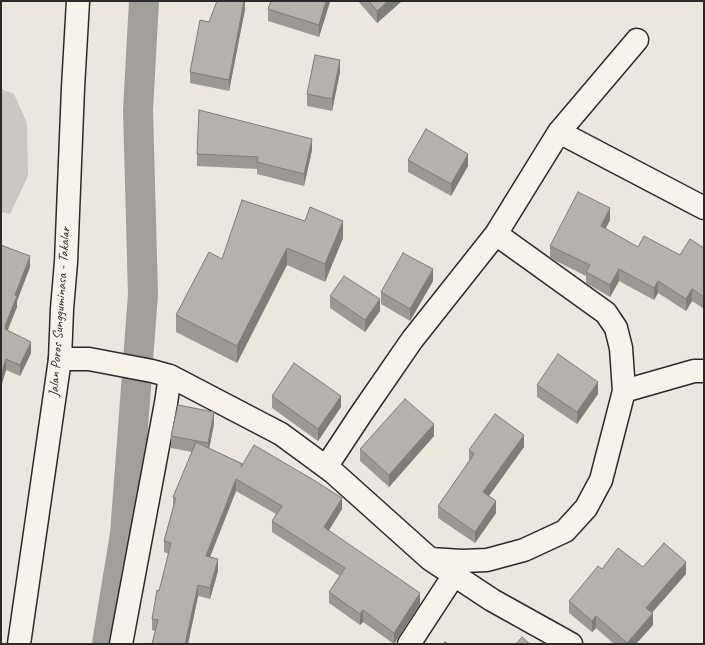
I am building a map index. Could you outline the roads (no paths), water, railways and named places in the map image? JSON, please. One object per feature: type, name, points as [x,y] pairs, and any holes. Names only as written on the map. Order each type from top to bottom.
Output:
[{"type":"main road","name":"Jalan Poros Sungguminasa - Takalar","points":[[19,644],[60,359],[78,1]]},
{"type":"main road","points":[[326,467],[412,340],[496,234],[559,132],[637,40]]},
{"type":"main road","points":[[559,132],[704,208]]},
{"type":"main road","points":[[430,559],[462,562],[487,560],[524,550],[566,531],[586,508],[601,480],[624,391],[621,348],[616,328],[606,313],[496,234]]},
{"type":"main road","points":[[60,359],[89,359],[161,373],[281,434],[326,467],[430,559],[492,600],[571,644]]},
{"type":"main road","points":[[624,391],[694,371],[704,371]]},
{"type":"main road","points":[[121,644],[166,403],[161,373]]},
{"type":"main road","points":[[409,644],[454,575]]},
{"type":"waterway","points":[[107,644],[125,534],[143,294],[138,110],[144,1]]}]
